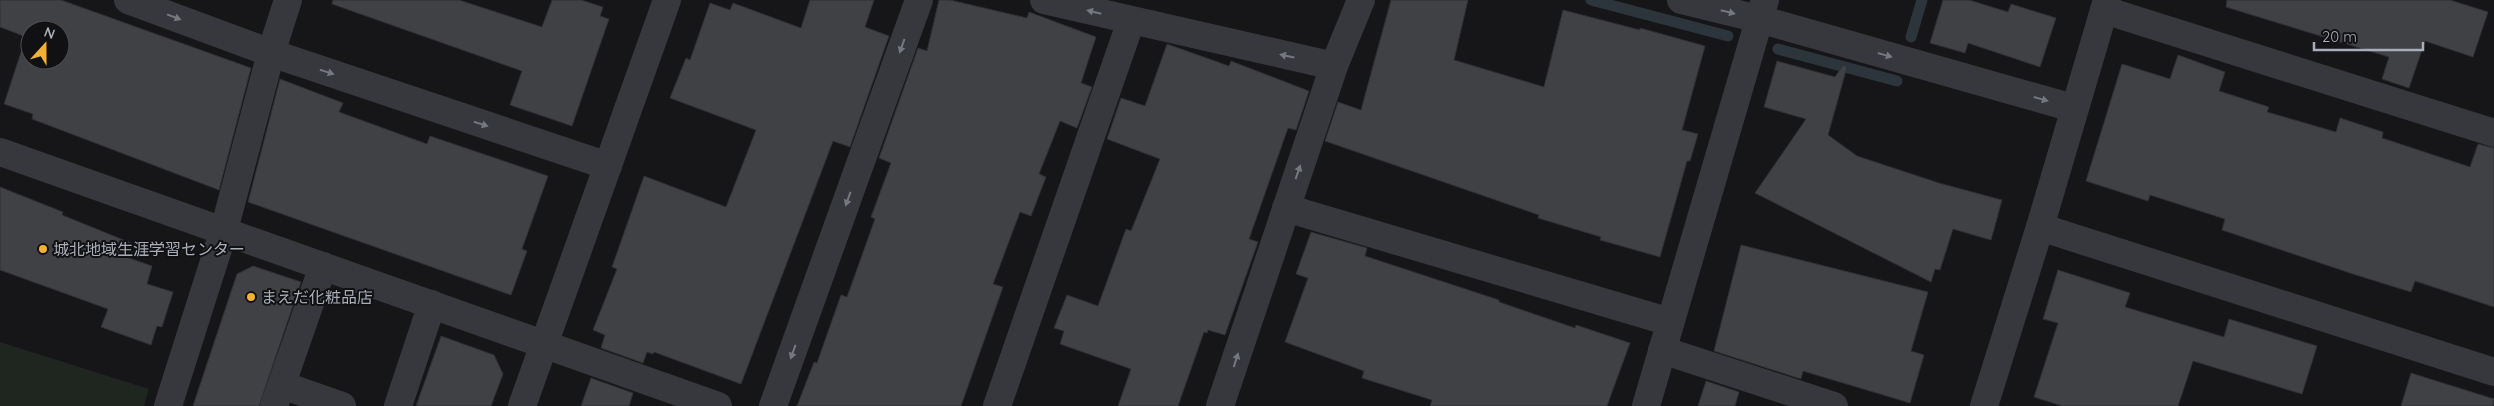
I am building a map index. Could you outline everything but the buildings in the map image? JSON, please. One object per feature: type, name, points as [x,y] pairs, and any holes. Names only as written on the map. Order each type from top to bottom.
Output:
[{"type":"street","points":[[128,0],[271,53],[608,166]]},
{"type":"street","points":[[168,406],[224,230],[271,53],[288,0]]},
{"type":"street","points":[[522,406],[667,0]]},
{"type":"street","points":[[774,406],[919,0]]},
{"type":"street","points":[[1044,0],[1334,66]]},
{"type":"street","points":[[1220,406],[1334,66],[1361,0]]},
{"type":"street","points":[[1681,0],[1762,10],[2073,108]]},
{"type":"street","points":[[1984,406],[2040,227],[2073,108],[2105,5],[2494,132]]},
{"type":"street","points":[[1646,406],[1762,10]]},
{"type":"street","points":[[997,406],[1131,21]]},
{"type":"street","points":[[0,152],[718,406]]},
{"type":"street","points":[[1286,208],[1670,322]]},
{"type":"street","points":[[2040,227],[2494,372]]},
{"type":"street","points":[[323,266],[278,396],[342,406]]},
{"type":"street","points":[[398,406],[432,304]]},
{"type":"street","points":[[1662,350],[1834,406]]},
{"type":"shaded area","points":[[0,342],[149,389],[144,406],[0,406]]},
{"type":"waterway","points":[[1591,0],[1728,36]]},
{"type":"waterway","points":[[1911,37],[1922,0]]},
{"type":"waterway","points":[[1778,49],[1897,81]]},
{"type":"place","name":"城北地域生涯学習センター","points":[[43,249]]},
{"type":"place","name":"まえだ化粧品店","points":[[251,297]]}]
